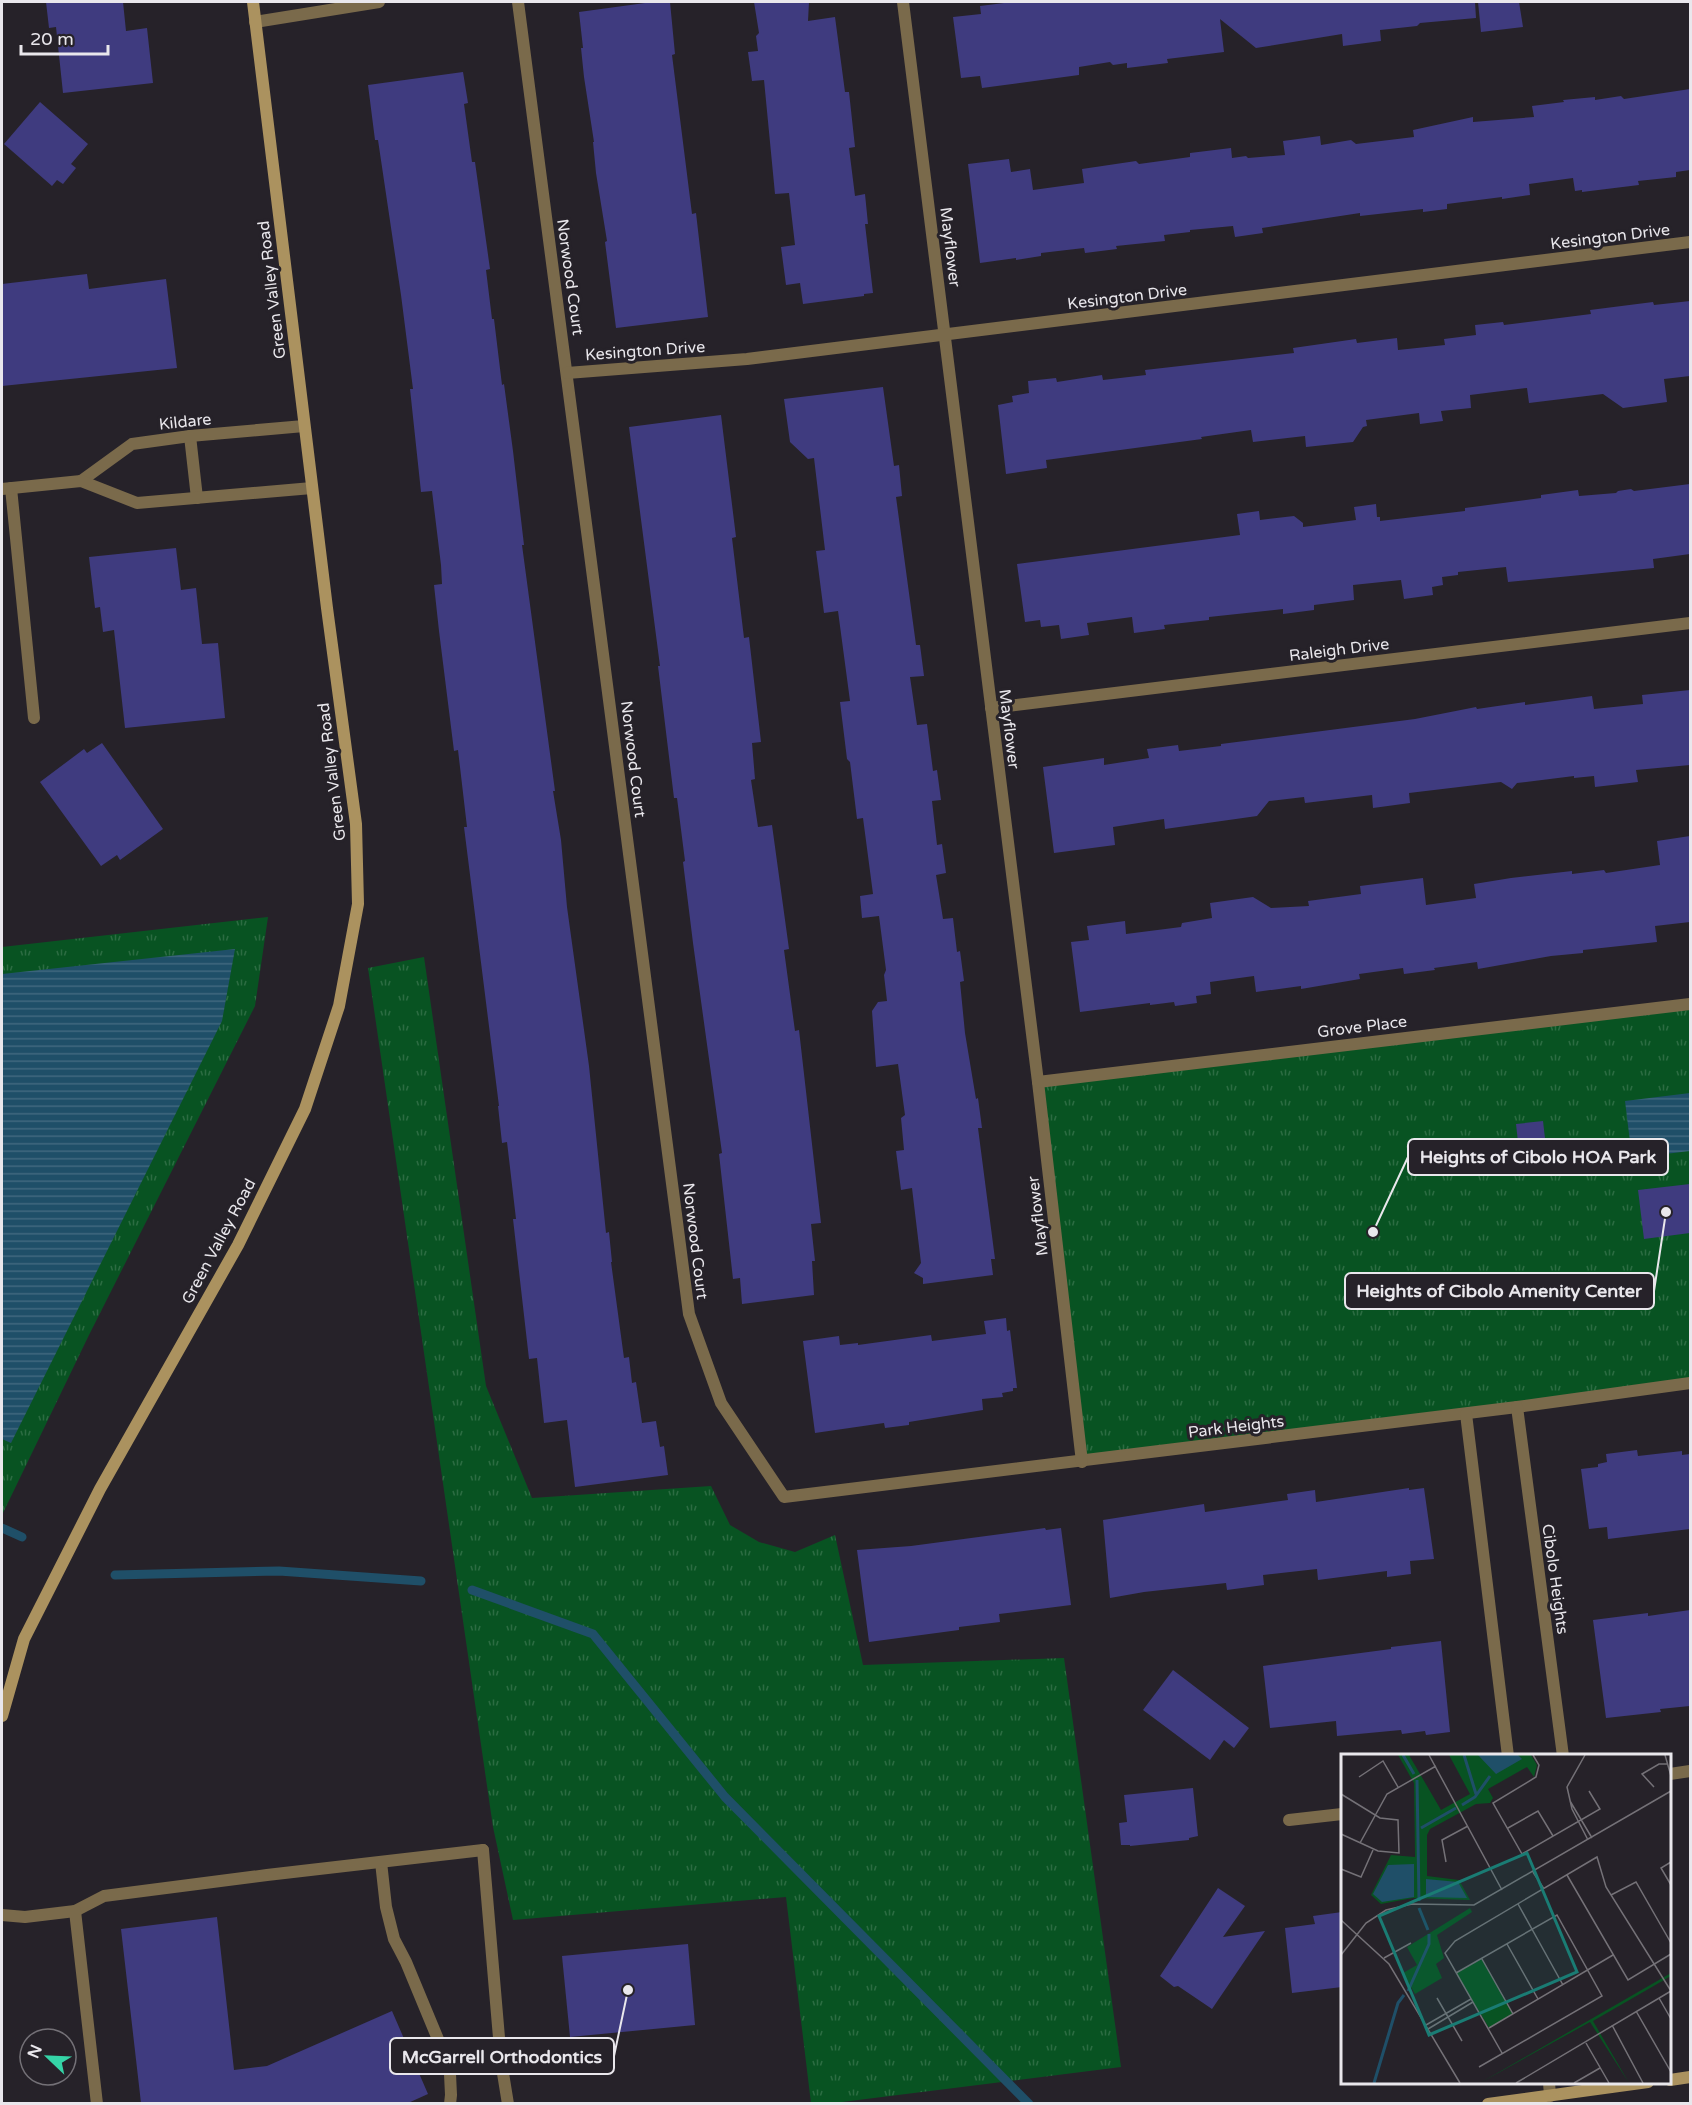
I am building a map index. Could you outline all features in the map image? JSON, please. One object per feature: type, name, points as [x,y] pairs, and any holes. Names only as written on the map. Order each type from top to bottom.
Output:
[{"type":"street","name":"Green Valley Road","points":[[2,1716],[24,1639],[100,1488],[238,1245],[305,1109],[339,1006],[358,904],[356,824],[304,426],[253,2]]},
{"type":"street","points":[[255,22],[379,2]]},
{"type":"street","name":"Norwood Court","points":[[518,2],[689,1314],[721,1403],[784,1497]]},
{"type":"street","name":"Mayflower","points":[[903,2],[1038,1082],[1082,1462]]},
{"type":"street","name":"Kesington Drive","points":[[567,373],[747,359],[1690,242]]},
{"type":"street","name":"Kildare","points":[[81,481],[132,444],[189,436],[304,426]]},
{"type":"street","points":[[189,436],[197,498]]},
{"type":"street","points":[[34,718],[6,488],[81,481],[137,503],[312,488]]},
{"type":"street","name":"Raleigh Drive","points":[[991,708],[1690,623]]},
{"type":"street","name":"Grove Place","points":[[1038,1082],[1690,1004]]},
{"type":"street","name":"Park Heights","points":[[784,1497],[1466,1414],[1690,1383]]},
{"type":"street","name":"Cibolo Heights","points":[[1517,1407],[1563,1754]]},
{"type":"street","points":[[1466,1414],[1508,1754]]},
{"type":"street","points":[[1671,1774],[1690,1771]]},
{"type":"street","points":[[1289,1820],[1341,1814]]},
{"type":"street","points":[[2,1915],[25,1917],[75,1911],[104,1896],[483,1850],[501,2061],[508,2103]]},
{"type":"street","points":[[381,1862],[386,1907],[394,1939],[440,2044],[450,2074],[452,2095],[450,2103]]},
{"type":"street","points":[[75,1911],[97,2103]]},
{"type":"street","points":[[1671,2080],[1690,2077]]},
{"type":"street","points":[[1549,2084],[1550,2096]]},
{"type":"street","points":[[1488,2103],[1550,2096],[1607,2085]]},
{"type":"green space","points":[[268,917],[255,1006],[89,1335],[2,1515],[2,947]]},
{"type":"green space","points":[[424,957],[486,1386],[532,1498],[711,1486],[730,1525],[759,1542],[795,1552],[835,1535],[863,1665],[1064,1658],[1121,2067],[834,2103],[811,2103],[786,1897],[513,1920],[493,1827],[368,968]]},
{"type":"green space","points":[[1690,1004],[1690,1382],[1082,1462],[1038,1082]]},
{"type":"water","points":[[235,949],[222,1021],[11,1443],[2,1439],[2,974]]},
{"type":"water","points":[[1690,1093],[1690,1151],[1632,1158],[1625,1101]]},
{"type":"building","points":[[46,2],[123,2],[126,31],[147,28],[153,83],[63,93],[56,27],[49,28]]},
{"type":"building","points":[[645,2],[670,2],[675,54],[672,55],[692,214],[696,213],[708,317],[616,328],[605,242],[607,241],[584,77],[579,12]]},
{"type":"building","points":[[754,2],[809,2],[808,21],[835,17],[845,92],[849,92],[855,147],[849,148],[855,196],[865,194],[868,224],[865,224],[873,293],[803,304],[800,283],[786,285],[781,247],[795,245],[789,193],[775,194],[764,80],[752,81],[748,52],[758,51],[756,36],[759,33]]},
{"type":"building","points":[[1012,2],[1475,2],[1476,18],[1420,23],[1417,26],[1380,30],[1381,41],[1343,46],[1342,34],[1256,48],[1220,19],[1224,52],[1167,59],[1168,63],[1127,68],[1127,63],[1113,65],[1110,62],[1079,67],[1079,75],[982,88],[980,76],[961,78],[953,17],[981,14],[980,6]]},
{"type":"building","points":[[1478,2],[1519,2],[1523,27],[1481,32]]},
{"type":"building","points":[[463,72],[468,103],[464,104],[472,162],[475,162],[490,269],[486,270],[492,319],[494,319],[513,451],[524,545],[522,545],[589,1066],[606,1233],[609,1232],[624,1358],[629,1357],[632,1383],[636,1382],[642,1423],[656,1421],[660,1447],[664,1446],[668,1475],[575,1487],[567,1420],[544,1423],[537,1358],[529,1359],[507,1142],[502,1143],[464,827],[467,827],[458,750],[454,751],[439,631],[434,585],[442,584],[432,491],[421,492],[410,389],[413,389],[401,295],[368,85]]},
{"type":"building","points":[[1690,89],[1690,170],[1676,172],[1676,177],[1638,181],[1639,185],[1582,192],[1582,190],[1575,191],[1573,178],[1529,184],[1530,195],[1447,204],[1447,209],[1423,212],[1423,209],[1360,216],[1360,213],[1262,228],[1263,233],[1235,237],[1233,226],[1190,230],[1190,232],[1164,235],[1165,241],[1116,246],[1117,249],[1085,253],[1084,248],[1041,253],[1041,256],[1016,260],[1016,258],[980,263],[968,164],[1009,159],[1011,172],[1030,169],[1033,190],[1084,183],[1082,169],[1136,161],[1139,164],[1190,157],[1190,153],[1231,148],[1232,158],[1285,155],[1283,141],[1320,136],[1321,145],[1351,140],[1356,144],[1414,137],[1413,130],[1473,117],[1473,122],[1534,117],[1532,106],[1564,102],[1563,100],[1595,97],[1595,100],[1621,96],[1624,99]]},
{"type":"building","points":[[40,102],[88,144],[71,164],[76,168],[63,184],[57,180],[52,186],[4,144]]},
{"type":"building","points":[[87,274],[89,289],[166,279],[177,368],[2,386],[2,284]]},
{"type":"building","points":[[1690,301],[1690,376],[1664,379],[1667,402],[1623,408],[1603,394],[1529,403],[1527,388],[1470,395],[1471,408],[1441,411],[1443,421],[1420,424],[1419,413],[1366,420],[1367,426],[1363,427],[1353,442],[1306,447],[1305,436],[1253,442],[1251,430],[1201,437],[1202,439],[1046,460],[1047,468],[1006,474],[998,405],[1013,402],[1012,396],[1029,393],[1028,381],[1056,378],[1057,382],[1102,375],[1103,380],[1146,375],[1145,370],[1294,353],[1293,348],[1356,339],[1357,343],[1397,338],[1398,350],[1445,345],[1444,339],[1476,335],[1475,325],[1503,322],[1504,325],[1591,314],[1590,310],[1653,302],[1654,305]]},
{"type":"building","points":[[883,387],[894,466],[899,465],[902,496],[896,497],[916,645],[920,645],[924,676],[910,677],[917,725],[927,724],[933,771],[937,770],[941,800],[932,801],[937,845],[942,844],[946,873],[936,875],[943,919],[953,918],[957,952],[960,951],[964,981],[960,982],[965,1033],[982,1128],[978,1128],[995,1259],[991,1259],[993,1275],[923,1284],[923,1278],[914,1273],[921,1263],[912,1188],[901,1190],[896,1151],[904,1150],[901,1118],[905,1115],[898,1064],[876,1067],[872,1011],[878,1002],[887,1001],[884,975],[886,970],[879,916],[862,918],[860,896],[873,894],[863,818],[857,819],[850,762],[847,759],[840,702],[850,701],[838,611],[824,613],[816,551],[825,550],[814,458],[808,459],[790,442],[784,399]]},
{"type":"building","points":[[721,415],[736,537],[732,538],[744,638],[749,637],[761,742],[752,743],[755,779],[751,780],[758,827],[772,825],[789,949],[784,950],[795,1031],[799,1030],[821,1223],[811,1224],[815,1261],[812,1261],[814,1295],[742,1304],[740,1278],[733,1279],[719,1154],[722,1153],[693,943],[677,798],[674,798],[658,666],[660,666],[629,427]]},
{"type":"building","points":[[1690,484],[1690,554],[1653,559],[1654,568],[1508,582],[1506,567],[1458,572],[1458,575],[1442,577],[1443,585],[1432,587],[1433,595],[1404,599],[1401,580],[1353,585],[1354,600],[1314,605],[1314,610],[1283,614],[1283,609],[1209,617],[1209,620],[1164,625],[1165,629],[1134,633],[1132,617],[1087,623],[1089,635],[1061,639],[1059,625],[1041,627],[1040,620],[1025,622],[1017,564],[1240,535],[1237,514],[1259,511],[1260,520],[1294,516],[1303,523],[1303,527],[1356,520],[1354,507],[1376,504],[1377,517],[1380,517],[1380,521],[1465,511],[1465,508],[1541,498],[1541,495],[1578,490],[1579,496]]},
{"type":"building","points":[[176,548],[181,590],[196,588],[202,644],[218,643],[225,718],[125,728],[114,630],[103,632],[100,607],[95,608],[89,557]]},
{"type":"building","points":[[1690,690],[1690,765],[1636,770],[1638,782],[1595,787],[1594,776],[1574,778],[1574,776],[1517,783],[1512,789],[1501,782],[1409,793],[1410,803],[1373,808],[1372,795],[1305,803],[1304,797],[1269,801],[1257,816],[1165,829],[1164,819],[1113,827],[1115,845],[1054,853],[1043,767],[1104,758],[1104,765],[1149,758],[1147,749],[1178,745],[1179,751],[1221,746],[1221,744],[1415,719],[1476,707],[1477,709],[1525,702],[1525,705],[1592,696],[1594,709],[1643,704],[1642,695]]},
{"type":"building","points":[[102,743],[163,829],[120,860],[117,855],[101,866],[40,782],[84,749],[87,753]]},
{"type":"building","points":[[1690,836],[1690,922],[1655,926],[1657,942],[1583,950],[1583,953],[1551,956],[1478,969],[1477,962],[1404,974],[1403,968],[1359,974],[1360,979],[1301,989],[1301,986],[1256,992],[1254,976],[1210,982],[1211,994],[1196,996],[1197,1003],[1175,1006],[1174,1002],[1150,1005],[1150,1003],[1080,1012],[1071,942],[1089,940],[1087,926],[1125,921],[1126,934],[1181,927],[1182,923],[1212,918],[1210,903],[1253,897],[1271,908],[1309,906],[1308,901],[1361,894],[1360,886],[1423,878],[1426,905],[1476,898],[1474,884],[1572,871],[1572,874],[1604,870],[1606,873],[1660,865],[1657,841]]},
{"type":"building","points":[[1543,1121],[1546,1147],[1519,1151],[1516,1124]]},
{"type":"building","points":[[1690,1184],[1690,1233],[1644,1239],[1638,1190]]},
{"type":"building","points":[[1006,1318],[1007,1331],[1010,1330],[1017,1388],[1002,1393],[1003,1397],[982,1399],[983,1410],[909,1422],[909,1425],[885,1428],[884,1423],[815,1433],[803,1341],[839,1336],[840,1345],[858,1343],[858,1345],[931,1335],[932,1341],[986,1334],[984,1321]]},
{"type":"building","points":[[1637,1450],[1638,1456],[1682,1451],[1682,1455],[1690,1454],[1690,1529],[1608,1539],[1607,1527],[1589,1529],[1581,1469],[1598,1467],[1598,1464],[1607,1462],[1606,1454]]},
{"type":"building","points":[[1409,1488],[1409,1490],[1424,1488],[1434,1559],[1410,1561],[1411,1574],[1387,1577],[1387,1571],[1318,1580],[1317,1569],[1263,1575],[1264,1585],[1227,1590],[1226,1583],[1110,1598],[1103,1520],[1204,1504],[1205,1512],[1288,1500],[1287,1494],[1315,1490],[1316,1502]]},
{"type":"building","points":[[1045,1528],[1046,1530],[1061,1528],[1071,1605],[999,1614],[1000,1622],[959,1627],[959,1630],[869,1642],[857,1550],[911,1546]]},
{"type":"building","points":[[1690,1610],[1690,1706],[1660,1709],[1661,1712],[1606,1718],[1593,1620]]},
{"type":"building","points":[[1441,1641],[1450,1732],[1426,1735],[1425,1731],[1402,1734],[1401,1730],[1337,1736],[1336,1721],[1270,1728],[1263,1666]]},
{"type":"building","points":[[1173,1670],[1249,1728],[1234,1748],[1224,1740],[1210,1760],[1143,1710]]},
{"type":"building","points":[[1193,1788],[1198,1836],[1189,1838],[1189,1840],[1121,1845],[1119,1823],[1127,1822],[1124,1795]]},
{"type":"building","points":[[1218,1888],[1245,1906],[1223,1937],[1265,1931],[1212,2009],[1160,1976]]},
{"type":"building","points":[[1341,1912],[1341,1987],[1292,1993],[1285,1928],[1315,1924],[1313,1916]]},
{"type":"building","points":[[217,1917],[234,2070],[267,2066],[392,2011],[428,2094],[408,2103],[141,2103],[121,1929]]},
{"type":"building","points":[[688,1944],[695,2025],[570,2037],[562,1956]]},
{"type":"waterway","points":[[2,1528],[22,1537]]},
{"type":"waterway","points":[[115,1575],[279,1571],[421,1581]]},
{"type":"waterway","points":[[472,1590],[593,1634],[725,1797],[1029,2104]]},
{"type":"place","name":"Heights of Cibolo Amenity Center","points":[[1666,1212]]},
{"type":"place","name":"Heights of Cibolo HOA Park","points":[[1373,1232]]},
{"type":"place","name":"McGarrell Orthodontics","points":[[628,1990]]}]
